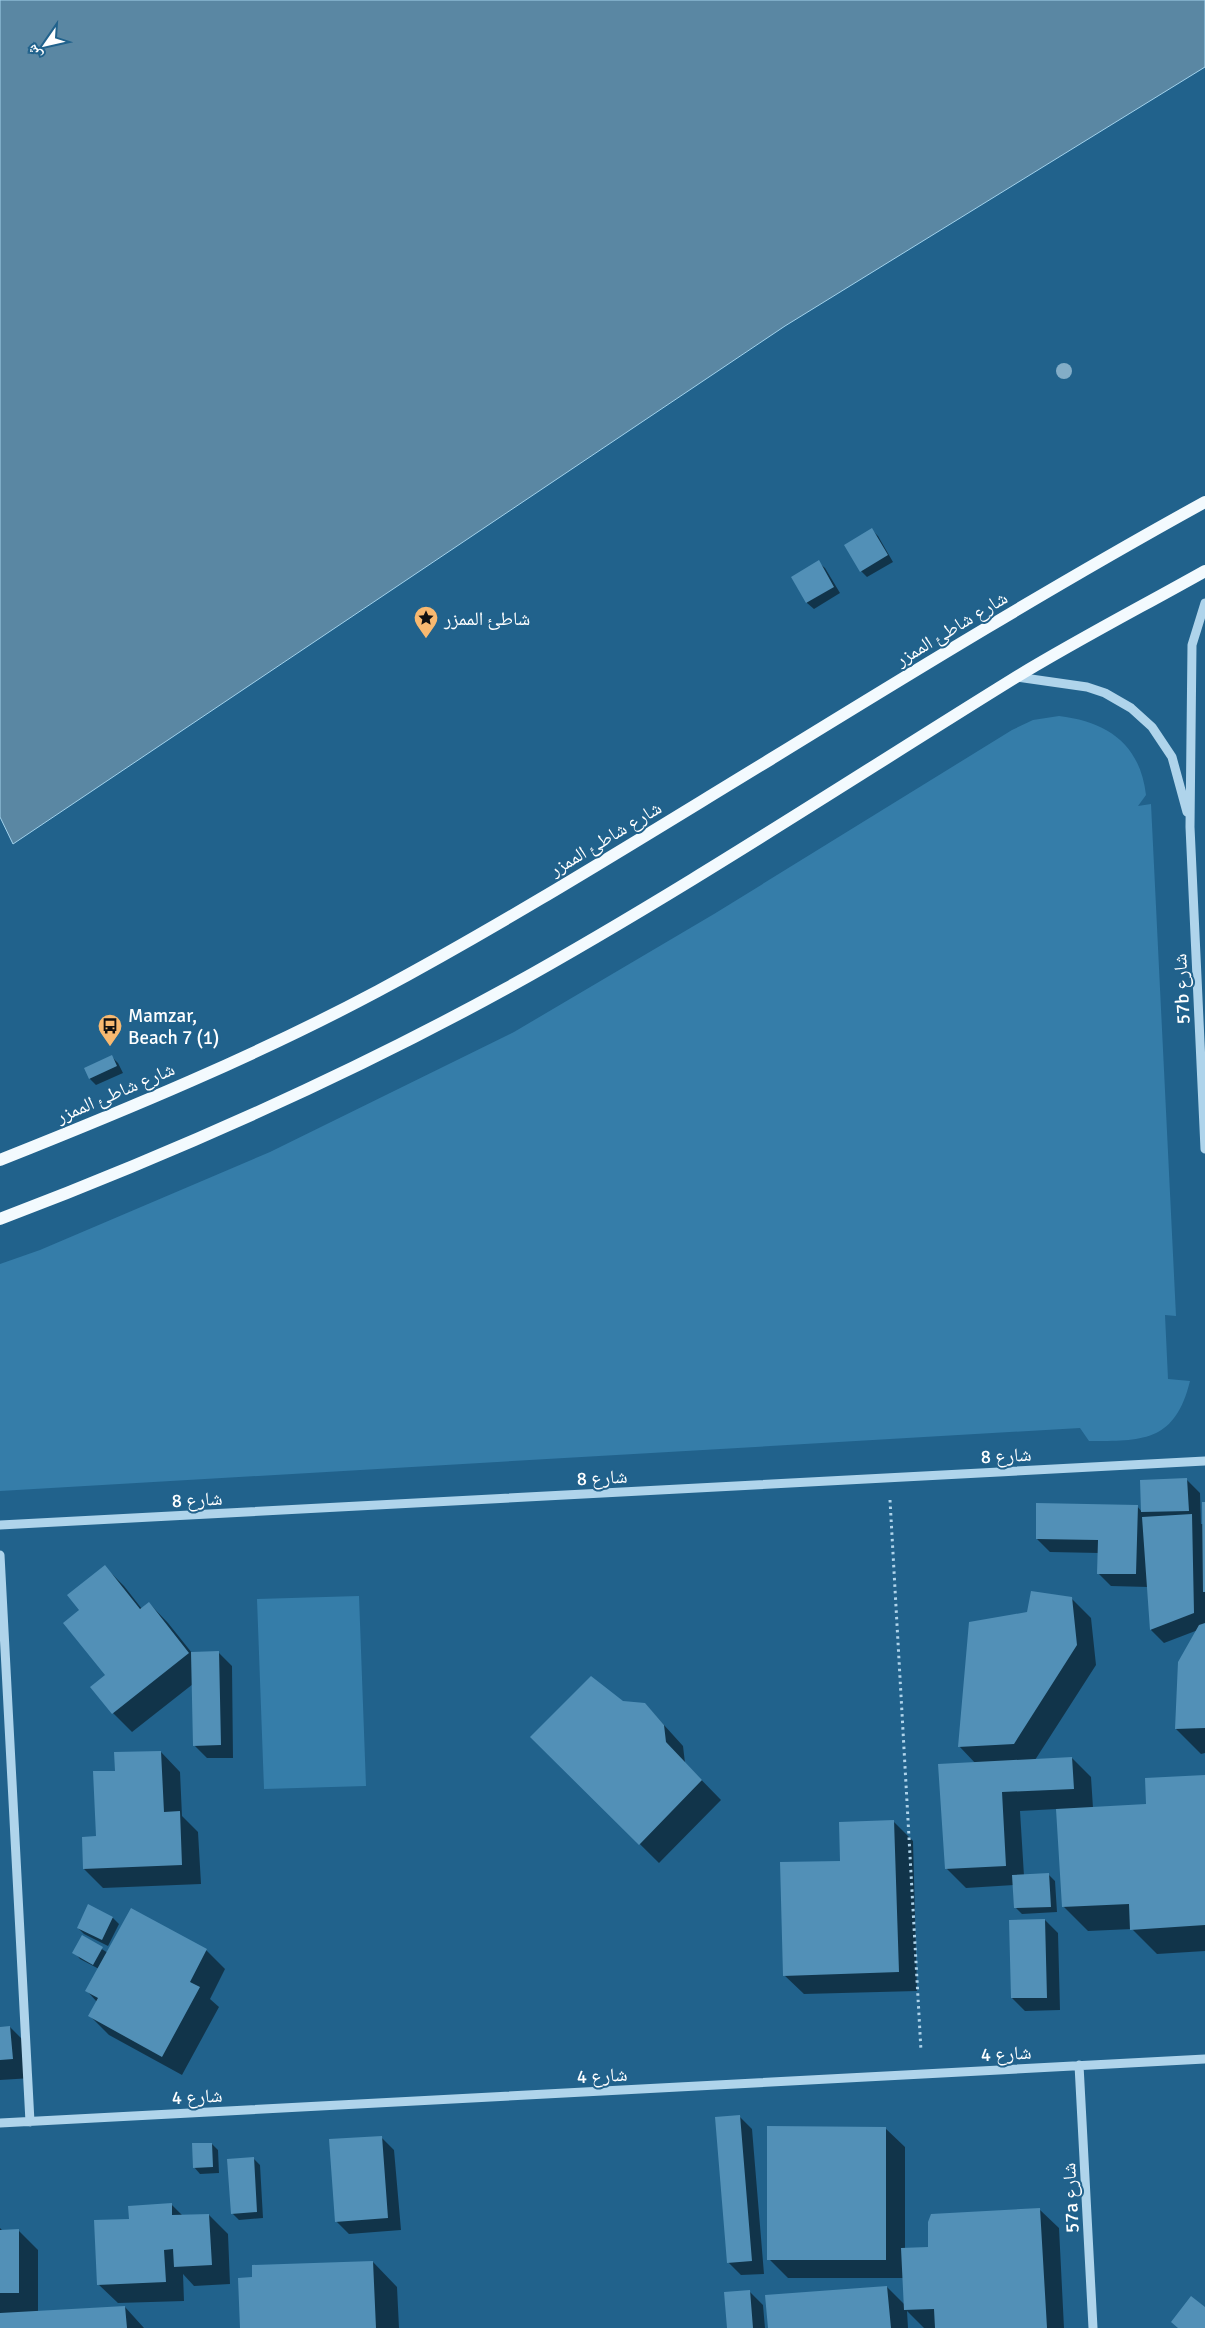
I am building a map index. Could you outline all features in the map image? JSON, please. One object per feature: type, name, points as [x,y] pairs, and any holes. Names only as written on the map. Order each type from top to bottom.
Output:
[{"type":"main road","name":"شارع شاطئ الممزر","points":[[0,1160],[133,1107],[272,1044],[377,991],[588,871],[1095,563],[1205,502]]},
{"type":"main road","points":[[0,1219],[133,1166],[250,1114],[389,1050],[507,988],[652,904],[1016,677],[1205,572]]},
{"type":"street","name":"57b شارع","points":[[1205,603],[1192,645],[1190,827],[1205,1149]]},
{"type":"street","name":"57b شارع","points":[[1016,677],[1087,687],[1105,693],[1131,708],[1152,727],[1172,757],[1190,827]]},
{"type":"street","name":"شارع 8","points":[[0,1525],[1205,1461]]},
{"type":"street","points":[[0,1555],[30,2122]]},
{"type":"street","name":"شارع 4","points":[[0,2123],[1205,2058]]},
{"type":"street","name":"57a شارع","points":[[1079,2065],[1094,2328]]},
{"type":"path","points":[[888,1478],[923,2074]]},
{"type":"shaded area","points":[[0,0],[1205,0],[1205,67],[785,326],[13,844],[0,817]]},
{"type":"shaded area","points":[[1059,716],[1092,724],[1106,730],[1119,739],[1129,749],[1143,777],[1146,795],[1138,806],[1151,804],[1176,1316],[1165,1315],[1168,1379],[1190,1381],[1184,1401],[1166,1427],[1154,1434],[1125,1440],[1089,1441],[1080,1428],[0,1491],[0,1264],[40,1250],[270,1152],[514,1032],[714,914],[1012,730],[1033,720]]},
{"type":"shaded area","points":[[359,1596],[366,1786],[264,1789],[257,1599]]},
{"type":"building","points":[[872,528],[888,555],[860,572],[844,545]]},
{"type":"building","points":[[819,560],[834,587],[806,603],[791,577]]},
{"type":"building","points":[[112,1055],[117,1066],[89,1079],[84,1068]]},
{"type":"building","points":[[1187,1478],[1189,1511],[1141,1512],[1140,1480]]},
{"type":"building","points":[[1202,1502],[1205,1502],[1205,1592],[1203,1592]]},
{"type":"building","points":[[1036,1503],[1138,1505],[1136,1574],[1097,1574],[1098,1540],[1036,1539]]},
{"type":"building","points":[[1192,1514],[1194,1613],[1150,1630],[1142,1517]]},
{"type":"building","points":[[105,1565],[140,1609],[149,1602],[189,1653],[112,1714],[90,1687],[105,1675],[63,1623],[79,1610],[67,1595]]},
{"type":"building","points":[[1031,1591],[1072,1597],[1077,1645],[1014,1744],[958,1747],[969,1622],[1027,1612]]},
{"type":"building","points":[[1205,1623],[1205,1728],[1175,1729],[1178,1662],[1199,1625]]},
{"type":"building","points":[[219,1651],[221,1745],[193,1746],[191,1652]]},
{"type":"building","points":[[591,1676],[623,1701],[645,1703],[664,1725],[666,1742],[702,1780],[639,1845],[530,1737]]},
{"type":"building","points":[[161,1751],[164,1812],[180,1811],[182,1865],[83,1869],[82,1837],[96,1836],[93,1771],[115,1771],[114,1752]]},
{"type":"building","points":[[1072,1757],[1074,1789],[1002,1792],[1006,1866],[945,1869],[938,1764]]},
{"type":"building","points":[[1205,1775],[1205,1925],[1130,1930],[1129,1904],[1062,1907],[1056,1809],[1146,1804],[1145,1778]]},
{"type":"building","points":[[894,1820],[899,1972],[783,1976],[780,1862],[840,1861],[839,1822]]},
{"type":"building","points":[[1049,1873],[1051,1907],[1014,1908],[1012,1875]]},
{"type":"building","points":[[88,1904],[113,1917],[102,1940],[77,1928]]},
{"type":"building","points":[[131,1908],[207,1949],[190,1982],[200,1987],[162,2057],[88,2016],[98,1998],[85,1991]]},
{"type":"building","points":[[1045,1919],[1047,1998],[1011,1998],[1009,1920]]},
{"type":"building","points":[[82,1935],[103,1947],[93,1965],[72,1953]]},
{"type":"building","points":[[10,2026],[13,2059],[0,2060],[0,2027]]},
{"type":"building","points":[[740,2115],[752,2261],[727,2263],[715,2117]]},
{"type":"building","points":[[767,2126],[886,2127],[886,2260],[767,2260]]},
{"type":"building","points":[[382,2136],[388,2218],[335,2222],[329,2139]]},
{"type":"building","points":[[192,2143],[212,2143],[213,2167],[193,2168]]},
{"type":"building","points":[[254,2157],[257,2212],[231,2214],[227,2159]]},
{"type":"building","points":[[172,2203],[172,2215],[209,2214],[212,2265],[174,2267],[173,2249],[164,2250],[166,2282],[97,2285],[94,2220],[129,2219],[128,2206]]},
{"type":"building","points":[[1040,2208],[1047,2328],[935,2328],[934,2309],[904,2310],[901,2248],[928,2247],[928,2222],[931,2214]]},
{"type":"building","points":[[19,2229],[19,2293],[0,2293],[0,2230]]},
{"type":"building","points":[[373,2261],[376,2328],[240,2328],[238,2278],[252,2277],[252,2265]]},
{"type":"building","points":[[887,2286],[891,2328],[768,2328],[765,2295]]},
{"type":"building","points":[[750,2290],[753,2328],[727,2328],[724,2292]]},
{"type":"building","points":[[1191,2296],[1205,2307],[1205,2328],[1178,2328],[1171,2322]]},
{"type":"building","points":[[125,2306],[127,2328],[0,2328],[0,2313]]},
{"type":"place","name":"شاطئ الممزر","points":[[426,639]]},
{"type":"place","name":"Mamzar, Beach 7 (1)","points":[[110,1047]]}]
